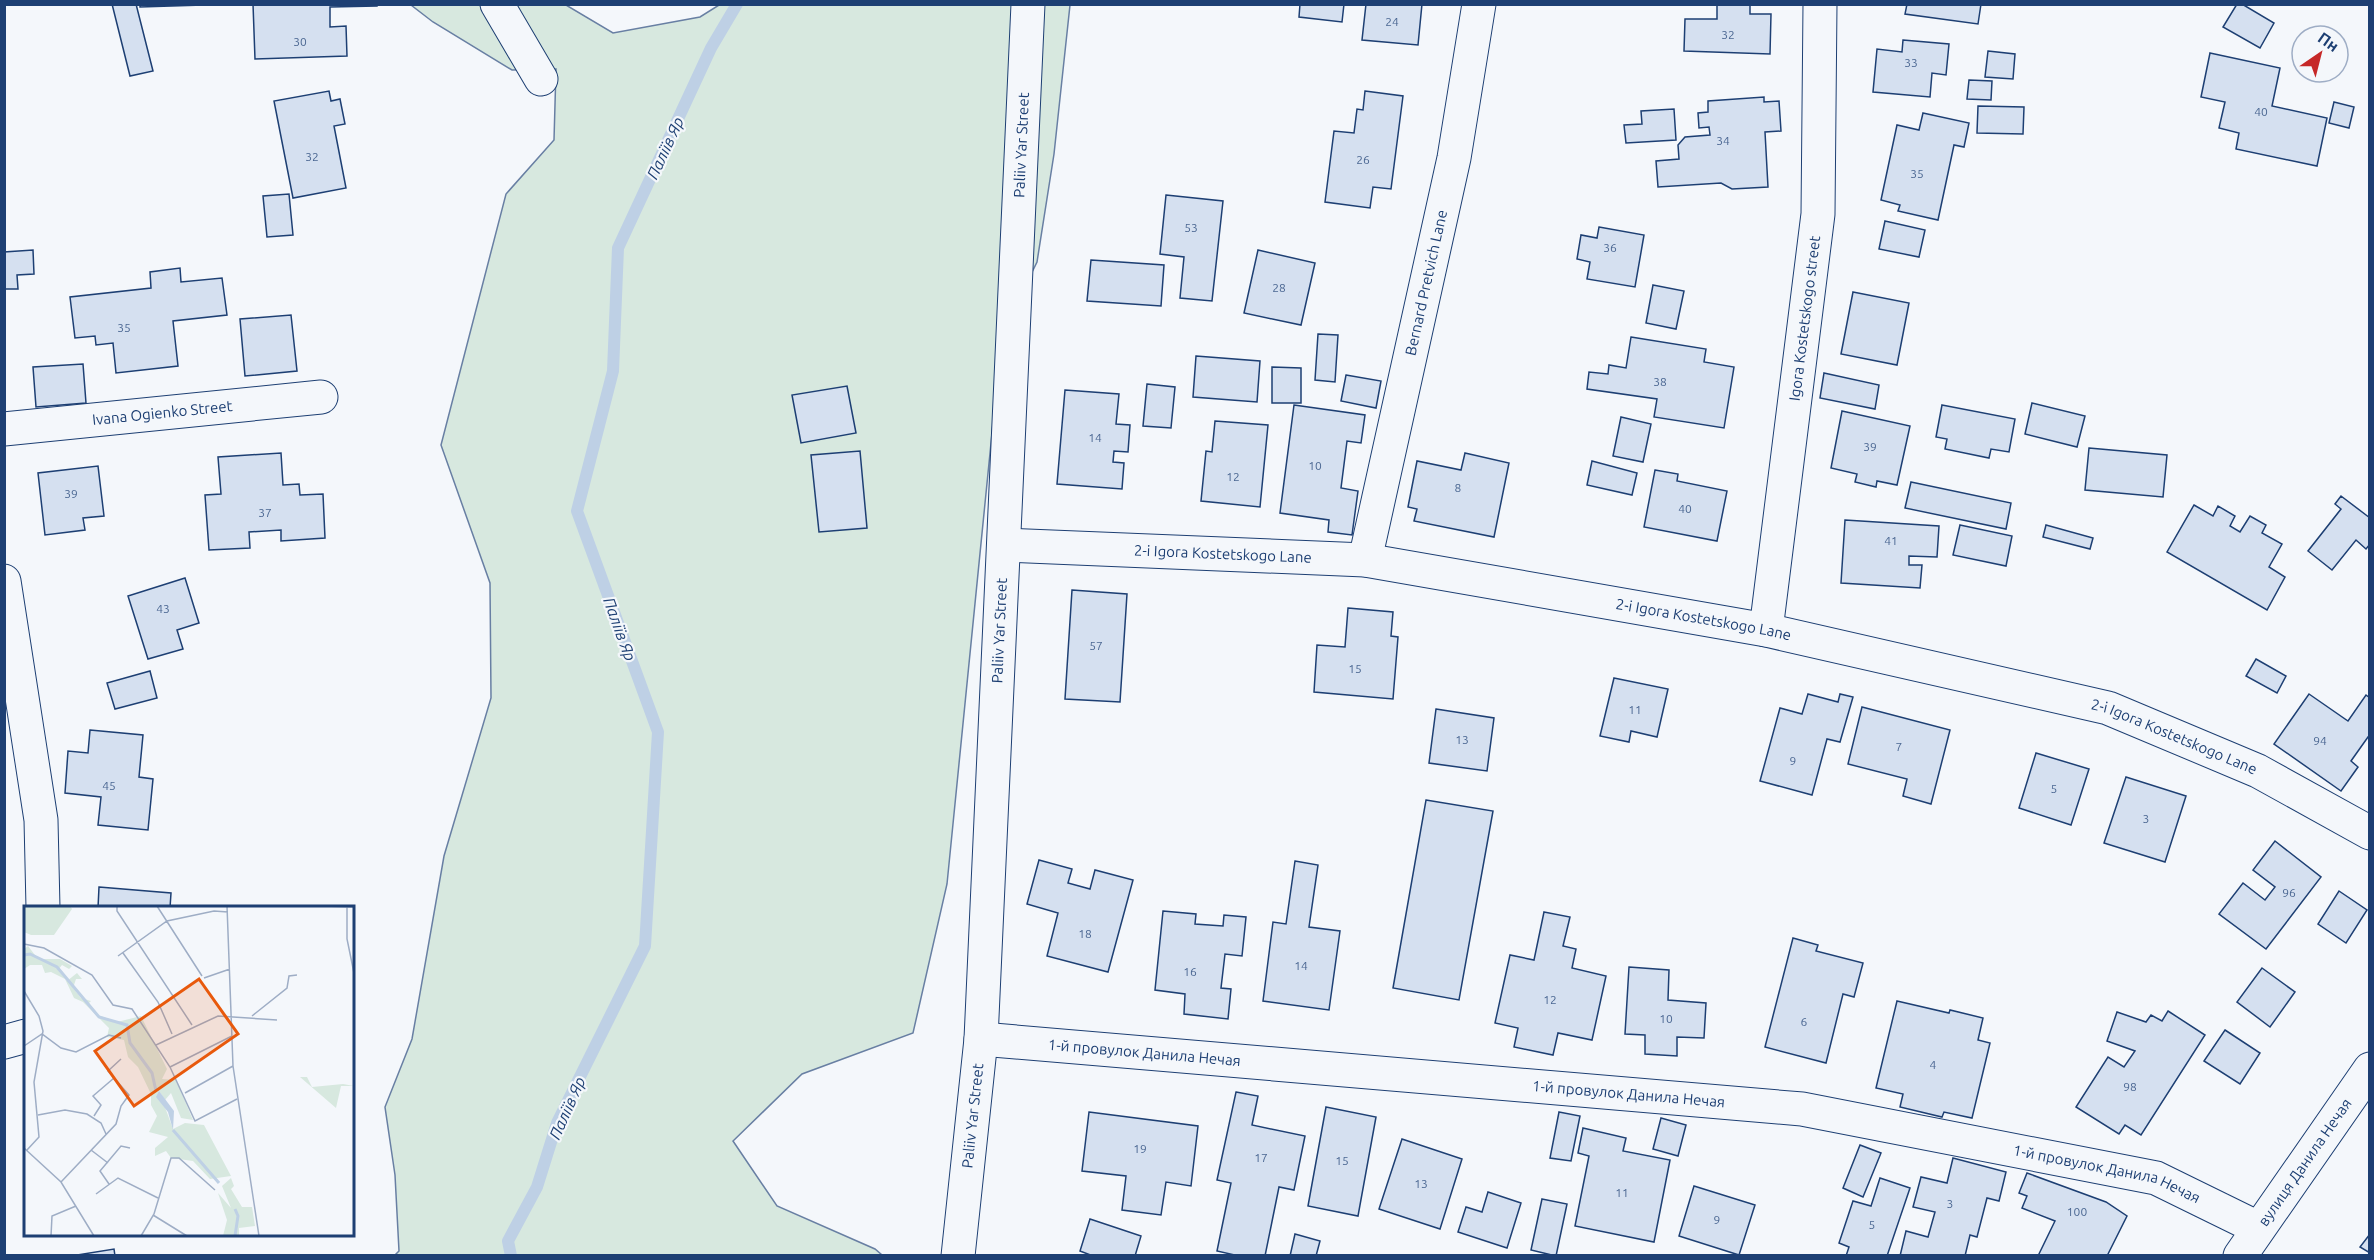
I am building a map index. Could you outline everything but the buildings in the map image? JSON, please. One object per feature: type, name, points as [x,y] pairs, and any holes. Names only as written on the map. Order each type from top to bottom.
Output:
[{"type":"street","points":[[497,4],[541,79]]},
{"type":"street","name":"Paliiv Yar Street","points":[[958,1256],[981,1039],[1028,4]]},
{"type":"street","name":"Bernard Pretvich Lane","points":[[1365,560],[1454,158],[1479,4]]},
{"type":"street","name":"Igora Kostetskogo street","points":[[1766,630],[1818,214],[1820,4]]},
{"type":"street","name":"Ivana Ogienko Street","points":[[4,429],[321,397]]},
{"type":"street","name":"2-i Igora Kostetskogo Lane","points":[[1004,545],[1365,560],[1766,630],[2108,708],[2258,771],[2370,832]]},
{"type":"street","points":[[6,599],[40,820],[43,906]]},
{"type":"street","points":[[4,1042],[24,1037]]},
{"type":"street","name":"1-й провулок Данила Нечая","points":[[981,1039],[1802,1109],[2156,1178],[2258,1228]]},
{"type":"street","name":"вулиця Данила Нечая","points":[[2240,1256],[2370,1069]]},
{"type":"shaded area","points":[[411,5],[566,5],[613,33],[700,17],[719,5],[1070,5],[1054,154],[1037,262],[1002,333],[947,884],[913,1033],[802,1074],[733,1141],[777,1206],[875,1249],[882,1255],[395,1255],[399,1251],[395,1175],[385,1107],[412,1039],[444,856],[491,698],[490,583],[441,445],[506,194],[554,140],[556,69],[512,70],[433,22]]},
{"type":"waterway","name":"Паліїв Яр","points":[[511,1256],[508,1241],[537,1187],[557,1123],[645,946],[658,732],[577,511],[613,371],[618,248],[711,48],[737,4]]}]
